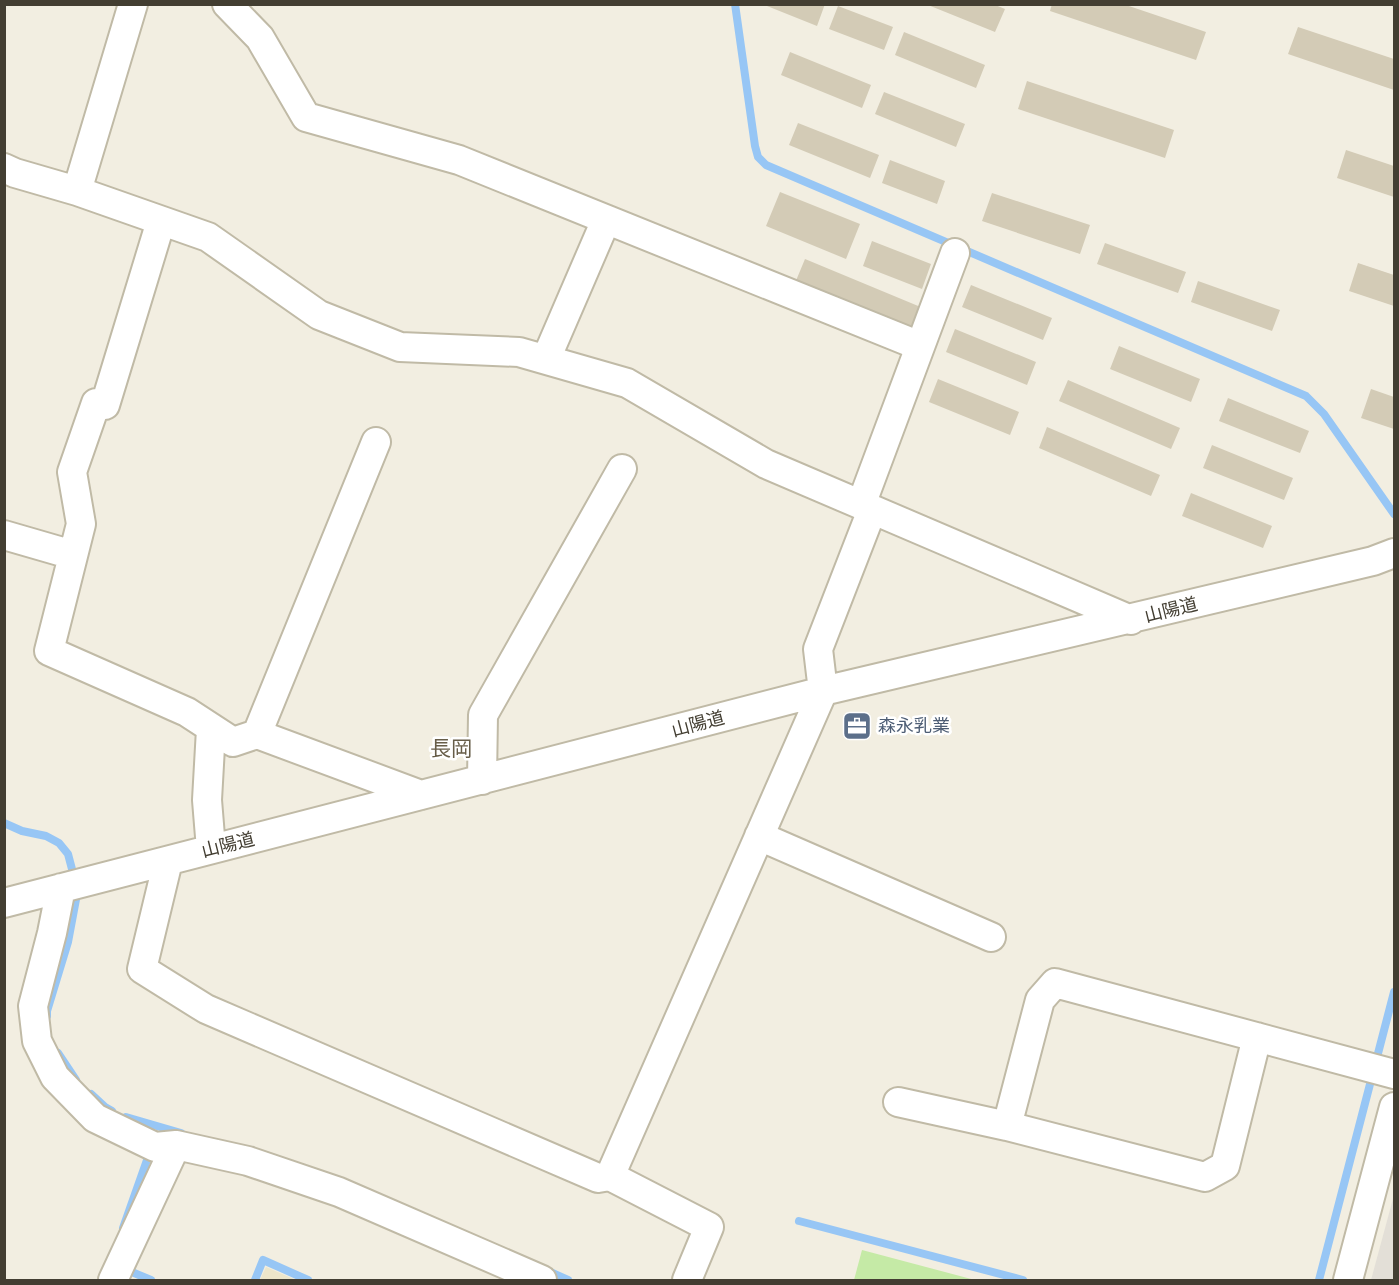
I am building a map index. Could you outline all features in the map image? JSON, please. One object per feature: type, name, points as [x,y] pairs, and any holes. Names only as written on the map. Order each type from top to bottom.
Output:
[{"type":"street","points":[[77,191],[133,4]]},
{"type":"street","points":[[227,4],[260,38],[306,117],[459,160],[920,346]]},
{"type":"street","points":[[4,168],[208,237],[319,315],[400,348],[519,352],[627,382],[765,464],[1131,620]]},
{"type":"street","points":[[546,360],[606,219]]},
{"type":"street","points":[[161,221],[105,405],[96,404],[72,472],[81,524],[49,651],[187,712],[233,742],[257,734],[421,795]]},
{"type":"street","points":[[610,1176],[823,691],[818,649],[920,346],[956,253]]},
{"type":"street","points":[[257,734],[376,442]]},
{"type":"street","points":[[482,780],[483,715],[622,469]]},
{"type":"street","points":[[4,535],[73,555]]},
{"type":"street","name":"山陽道","points":[[4,903],[823,691],[1131,620],[1373,561],[1395,553]]},
{"type":"street","points":[[211,729],[207,800],[211,849]]},
{"type":"street","points":[[759,836],[991,937]]},
{"type":"street","points":[[168,861],[142,969],[217,1014],[598,1178],[610,1176],[709,1227],[687,1281]]},
{"type":"street","points":[[61,888],[33,1006],[37,1041],[55,1077],[96,1118],[155,1147],[176,1145],[248,1161],[339,1192],[542,1281]]},
{"type":"street","points":[[1007,1126],[1040,1000],[1055,983],[1382,1070]]},
{"type":"street","points":[[898,1102],[1007,1126],[1205,1177],[1226,1166],[1257,1037]]},
{"type":"street","points":[[1348,1281],[1395,1107]]},
{"type":"street","points":[[113,1281],[176,1145]]},
{"type":"shaded area","points":[[1394,1195],[1394,1280],[1371,1280]]},
{"type":"shaded area","points":[[266,1267],[296,1280],[260,1280]]},
{"type":"green space","points":[[862,1250],[975,1280],[854,1280]]},
{"type":"building","points":[[762,4],[825,4],[817,26]]},
{"type":"building","points":[[993,4],[1005,9],[995,32],[928,5]]},
{"type":"building","points":[[1052,4],[1123,4],[1206,32],[1196,60],[1050,11]]},
{"type":"building","points":[[838,6],[893,27],[884,50],[829,29]]},
{"type":"building","points":[[1298,27],[1394,59],[1394,90],[1288,54]]},
{"type":"building","points":[[904,32],[985,65],[976,88],[895,55]]},
{"type":"building","points":[[790,52],[871,85],[862,108],[781,75]]},
{"type":"building","points":[[1027,81],[1174,130],[1165,158],[1018,109]]},
{"type":"building","points":[[884,92],[965,124],[956,147],[875,114]]},
{"type":"building","points":[[798,123],[879,155],[870,178],[789,145]]},
{"type":"building","points":[[1346,150],[1394,166],[1394,197],[1337,178]]},
{"type":"building","points":[[890,160],[945,181],[937,204],[882,183]]},
{"type":"building","points":[[780,192],[860,224],[846,259],[766,226]]},
{"type":"building","points":[[992,193],[1090,225],[1080,254],[982,221]]},
{"type":"building","points":[[872,241],[931,264],[922,289],[863,266]]},
{"type":"building","points":[[1105,243],[1186,272],[1178,293],[1097,264]]},
{"type":"building","points":[[805,259],[923,308],[914,331],[795,283]]},
{"type":"building","points":[[1358,263],[1394,275],[1394,306],[1349,291]]},
{"type":"building","points":[[1198,281],[1280,310],[1272,331],[1191,302]]},
{"type":"building","points":[[971,285],[1052,318],[1043,340],[962,307]]},
{"type":"building","points":[[955,329],[1036,362],[1027,385],[946,352]]},
{"type":"building","points":[[1119,346],[1200,379],[1191,402],[1110,369]]},
{"type":"building","points":[[938,379],[1019,412],[1010,435],[929,402]]},
{"type":"building","points":[[1068,380],[1180,428],[1171,449],[1059,401]]},
{"type":"building","points":[[1371,389],[1394,397],[1394,429],[1361,418]]},
{"type":"building","points":[[1228,398],[1309,431],[1300,453],[1219,421]]},
{"type":"building","points":[[1047,427],[1160,475],[1151,496],[1039,448]]},
{"type":"building","points":[[1212,445],[1293,478],[1284,500],[1203,468]]},
{"type":"building","points":[[1191,493],[1272,526],[1263,548],[1182,516]]},
{"type":"waterway","points":[[735,4],[755,146],[758,157],[766,165],[1306,396],[1324,414],[1394,514]]},
{"type":"waterway","points":[[4,823],[22,831],[46,836],[59,843],[68,854],[73,873]]},
{"type":"waterway","points":[[47,1016],[68,942],[77,894]]},
{"type":"waterway","points":[[1319,1280],[1394,992]]},
{"type":"waterway","points":[[58,1053],[76,1080]]},
{"type":"waterway","points":[[91,1094],[112,1111]]},
{"type":"waterway","points":[[126,1117],[181,1133]]},
{"type":"waterway","points":[[123,1228],[147,1160]]},
{"type":"waterway","points":[[799,1221],[1023,1280]]},
{"type":"waterway","points":[[255,1280],[263,1260],[308,1280]]},
{"type":"waterway","points":[[127,1270],[151,1280]]},
{"type":"waterway","points":[[548,1271],[568,1280]]},
{"type":"place","name":"森永乳業","points":[[857,726]]},
{"type":"district","name":"長岡","points":[[451,749]]}]
